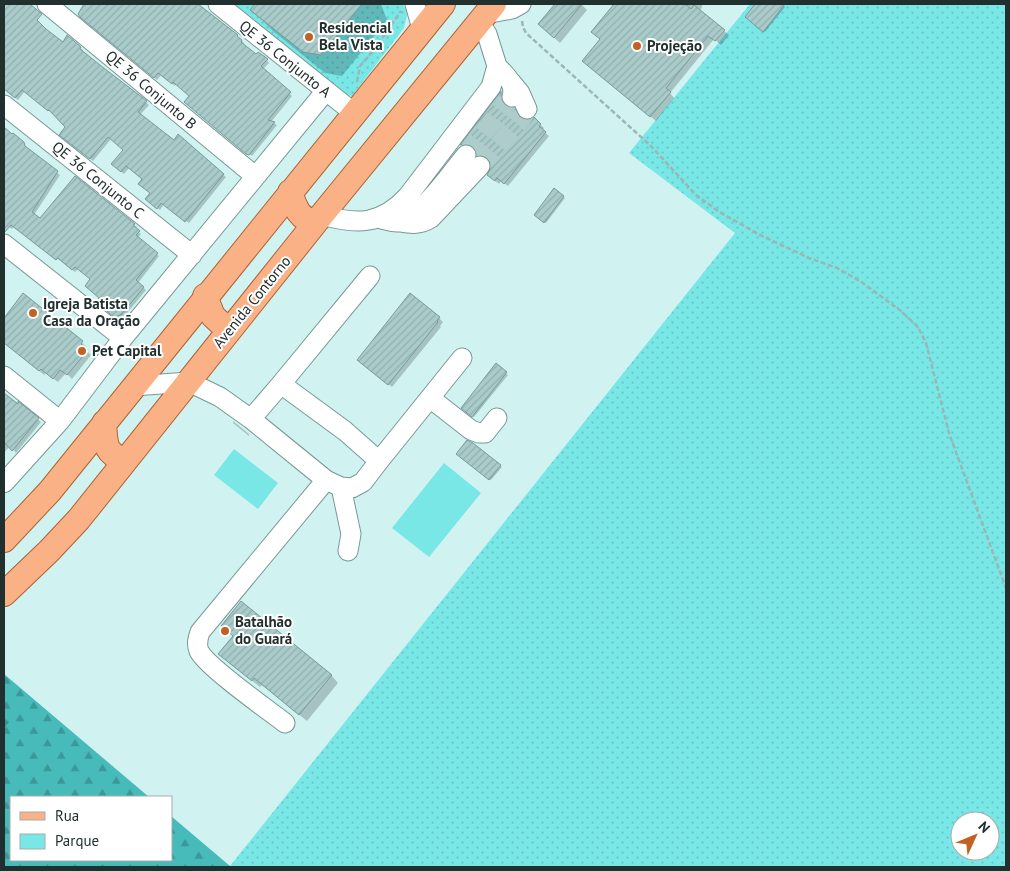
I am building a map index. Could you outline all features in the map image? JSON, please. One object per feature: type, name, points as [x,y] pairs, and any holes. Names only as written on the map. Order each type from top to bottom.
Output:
[{"type":"main road","points":[[4,540],[50,491],[205,296],[443,4]]},
{"type":"main road","name":"Avenida Contorno","points":[[4,594],[79,519],[486,13]]},
{"type":"main road","points":[[290,192],[294,205],[303,218],[319,219]]},
{"type":"main road","points":[[205,296],[213,316],[229,331]]},
{"type":"main road","points":[[104,423],[107,448],[117,458],[125,461]]},
{"type":"street","name":"QE 36 Conjunto B","points":[[47,4],[255,176]]},
{"type":"street","name":"QE 36 Conjunto A","points":[[218,4],[354,114]]},
{"type":"street","points":[[415,4],[422,29]]},
{"type":"street","points":[[517,95],[497,66],[487,34],[486,13],[512,9],[522,10]]},
{"type":"street","points":[[319,219],[355,221],[378,218],[391,212],[417,185],[485,96],[494,80],[497,66]]},
{"type":"street","points":[[4,483],[60,421],[123,338],[325,92]]},
{"type":"street","name":"QE 36 Conjunto C","points":[[4,105],[192,255]]},
{"type":"street","points":[[378,218],[397,222],[417,212],[473,160]]},
{"type":"street","points":[[4,244],[123,338]]},
{"type":"street","points":[[251,419],[370,276]]},
{"type":"street","points":[[133,386],[189,382],[220,397],[334,484],[352,488],[363,482],[462,358]]},
{"type":"street","points":[[4,376],[60,421]]},
{"type":"street","points":[[281,384],[345,432],[379,461]]},
{"type":"street","points":[[430,398],[471,430],[479,433],[485,433],[497,418]]},
{"type":"street","points":[[334,484],[351,534],[348,551]]},
{"type":"street","points":[[285,723],[211,665],[198,650],[197,642],[200,632],[334,484]]},
{"type":"path","points":[[522,10],[523,27],[526,33],[651,146],[696,195],[721,213],[760,235],[808,258],[837,268],[860,281],[901,311],[918,327],[926,343],[949,433],[1006,588]]},
{"type":"green space","points":[[229,4],[402,4],[408,11],[404,28],[352,96],[337,93]]},
{"type":"green space","points":[[750,4],[1006,4],[1006,867],[230,866],[735,233],[629,153]]},
{"type":"green space","points":[[234,449],[278,483],[258,509],[214,475]]},
{"type":"green space","points":[[444,463],[481,493],[429,557],[392,528]]},
{"type":"green space","points":[[4,674],[148,796],[10,796],[10,861],[172,861],[172,817],[230,866],[234,867],[4,867]]},
{"type":"building","points":[[4,4],[30,4],[42,14],[37,20],[46,29],[63,42],[67,35],[81,47],[80,49],[147,101],[138,112],[174,140],[178,134],[224,174],[185,222],[161,203],[157,209],[145,199],[150,193],[138,184],[142,179],[126,166],[121,172],[111,164],[123,150],[108,137],[90,159],[59,135],[65,127],[49,110],[22,90],[15,98],[4,89]]},
{"type":"building","points":[[84,4],[198,4],[238,35],[242,40],[241,42],[256,54],[258,52],[268,59],[261,66],[291,92],[268,120],[275,122],[249,155],[246,154],[184,102],[189,96],[173,82],[172,84],[158,73],[154,78],[80,17],[78,14]]},
{"type":"building","name":"Residencial Bela Vista","points":[[255,4],[362,4],[321,55],[303,52],[250,10]]},
{"type":"building","points":[[555,4],[582,4],[554,38],[538,24]]},
{"type":"building","name":"Projeção","points":[[614,4],[685,4],[691,9],[694,5],[725,30],[715,41],[708,36],[666,88],[671,92],[650,117],[582,61],[600,39],[591,32]]},
{"type":"building","points":[[755,4],[785,4],[763,32],[745,17]]},
{"type":"building","points":[[501,91],[501,100],[505,105],[514,108],[521,118],[526,120],[534,117],[541,124],[539,126],[546,132],[504,184],[497,178],[495,181],[487,175],[491,168],[491,162],[487,158],[477,155],[473,146],[467,144],[460,145]]},
{"type":"building","points":[[4,127],[58,171],[32,212],[40,218],[75,176],[135,224],[133,225],[140,231],[136,235],[158,253],[136,280],[144,287],[121,315],[114,317],[96,302],[99,298],[85,286],[90,279],[75,267],[72,270],[58,258],[56,260],[11,225],[4,233]]},
{"type":"building","points":[[554,188],[564,196],[544,223],[534,215]]},
{"type":"building","points":[[23,293],[83,341],[81,344],[88,350],[67,375],[60,370],[53,379],[41,369],[39,371],[4,343],[4,318]]},
{"type":"building","points":[[410,293],[440,317],[388,385],[357,360]]},
{"type":"building","points":[[496,363],[507,372],[472,417],[461,408]]},
{"type":"building","points":[[4,393],[18,404],[18,401],[39,418],[12,451],[4,442]]},
{"type":"building","points":[[467,440],[501,465],[489,480],[456,454]]},
{"type":"building","points":[[241,601],[332,675],[299,715],[254,678],[252,681],[218,654],[233,636],[221,626]]},
{"type":"tunnel","points":[[466,155],[512,97]]},
{"type":"tunnel","points":[[480,166],[522,118],[527,109]]},
{"type":"place","name":"Residencial Bela Vista","points":[[309,37]]},
{"type":"place","name":"Projeção","points":[[637,46]]},
{"type":"place","name":"Igreja Batista Casa da Oração","points":[[33,313]]},
{"type":"place","name":"Pet Capital","points":[[82,351]]},
{"type":"place","name":"Batalhão do Guará","points":[[225,631]]}]
